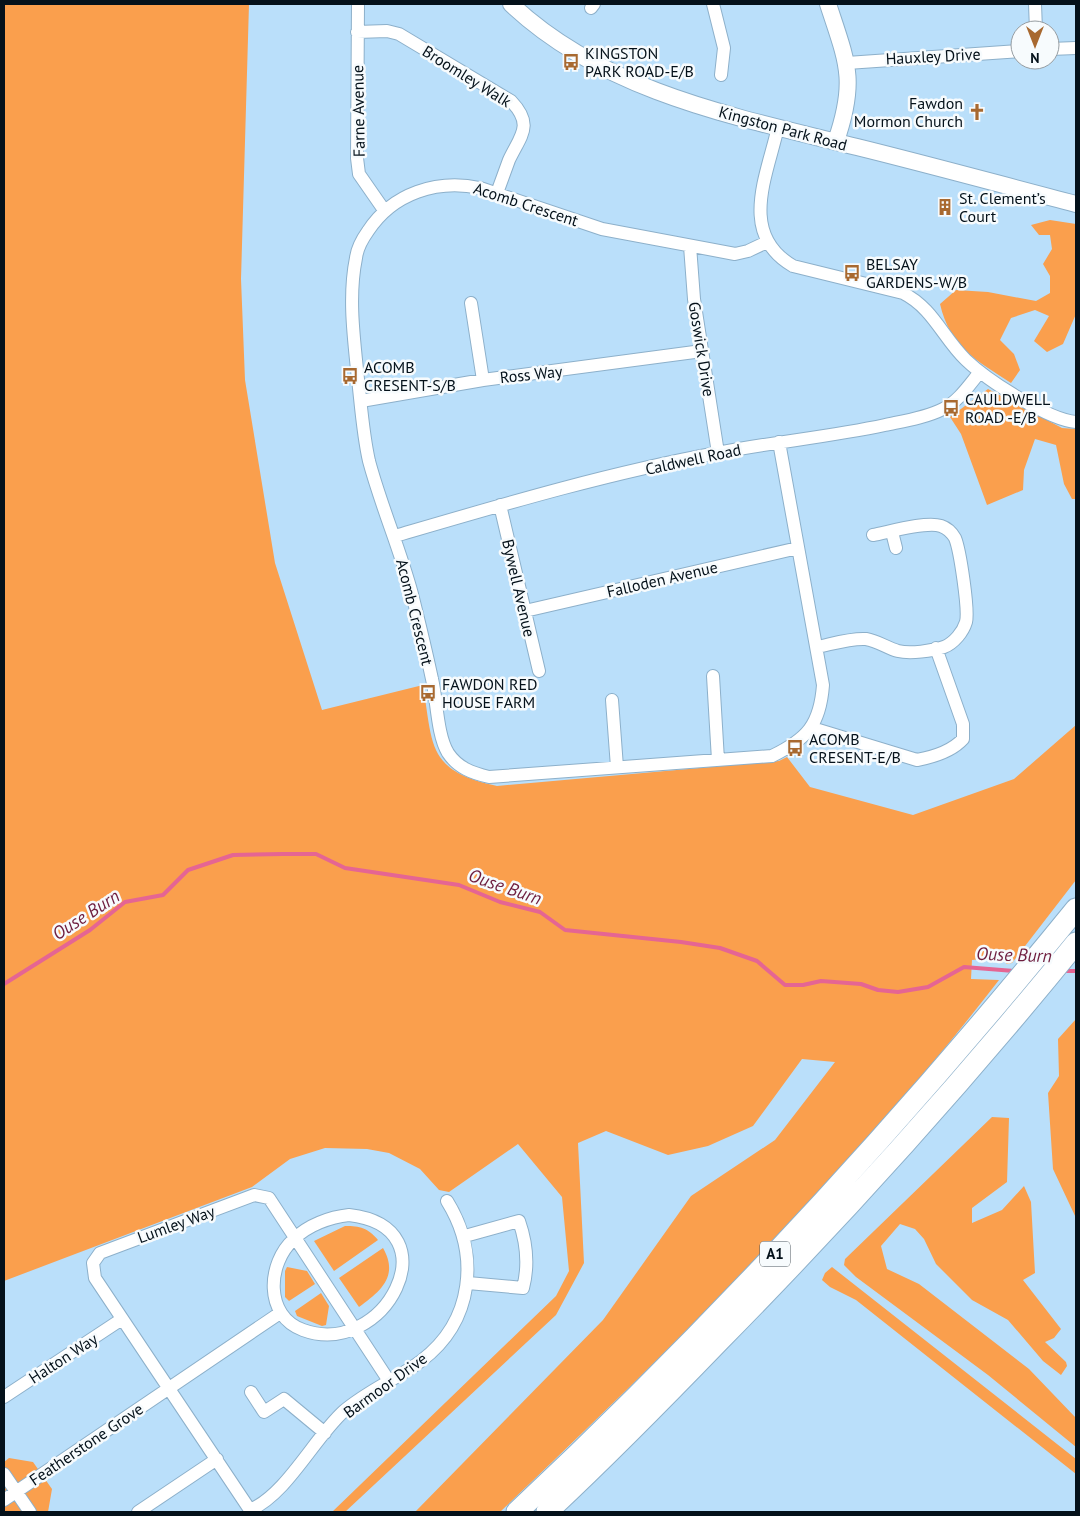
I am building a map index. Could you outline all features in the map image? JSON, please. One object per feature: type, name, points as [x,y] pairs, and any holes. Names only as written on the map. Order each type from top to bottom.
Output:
[{"type":"highway","name":"A1","points":[[517,1512],[602,1430],[761,1269],[906,1110],[1024,973],[1076,909]]},
{"type":"highway","name":"A1","points":[[547,1512],[775,1284],[966,1074],[1076,943]]},
{"type":"street","name":"Farne Avenue","points":[[358,4],[357,158],[359,174],[384,210]]},
{"type":"street","name":"Kingston Park Road","points":[[512,4],[553,39],[593,64],[702,106],[1076,204]]},
{"type":"street","points":[[714,4],[724,48],[721,75]]},
{"type":"street","points":[[828,4],[847,63],[847,101],[836,142]]},
{"type":"street","points":[[1035,4],[1036,20]]},
{"type":"street","name":"Broomley Walk","points":[[357,32],[387,31],[399,34],[511,101],[521,112],[524,132],[510,159],[497,193]]},
{"type":"street","points":[[1060,49],[1076,48]]},
{"type":"street","name":"Hauxley Drive","points":[[847,63],[864,60],[1010,52]]},
{"type":"street","points":[[778,127],[760,206],[759,221],[767,242],[779,256],[793,266],[903,294],[915,299],[926,309],[965,359],[980,372],[1021,399],[1066,421],[1076,422]]},
{"type":"street","name":"Acomb Crescent","points":[[767,242],[748,251],[735,254],[602,230],[497,193],[463,184],[445,185],[406,196],[384,210],[364,237],[356,256],[353,287],[353,333],[360,401],[369,460],[395,536],[412,594],[432,679],[443,740],[448,752],[459,765],[473,773],[489,776],[772,756],[795,745],[812,728],[822,704],[823,684],[779,442]]},
{"type":"street","name":"Goswick Drive","points":[[690,246],[694,299],[718,453]]},
{"type":"street","points":[[471,303],[483,380]]},
{"type":"street","name":"Ross Way","points":[[360,401],[483,380],[702,351]]},
{"type":"street","name":"Caldwell Road","points":[[395,536],[500,505],[718,453],[859,431],[911,420],[943,409],[958,399],[980,372]]},
{"type":"street","name":"Bywell Avenue","points":[[500,505],[539,671]]},
{"type":"street","points":[[817,647],[863,639],[873,640],[899,651],[936,648],[952,642],[960,634],[966,623],[967,612],[956,540],[951,532],[941,526],[931,525],[873,535]]},
{"type":"street","points":[[892,532],[896,548]]},
{"type":"street","name":"Falloden Avenue","points":[[525,611],[798,548]]},
{"type":"street","points":[[812,728],[917,760],[929,758],[958,745],[963,739],[963,724],[936,648]]},
{"type":"street","points":[[713,676],[718,760]]},
{"type":"street","points":[[612,700],[617,768]]},
{"type":"street","name":"Lumley Way","points":[[122,1319],[95,1278],[92,1270],[94,1259],[100,1252],[254,1196],[268,1198],[295,1238]]},
{"type":"street","name":"Barmoor Drive","points":[[169,1388],[250,1511],[273,1494],[344,1412],[421,1360],[438,1345],[450,1328],[462,1305],[468,1282],[468,1263],[464,1236],[457,1216],[447,1201]]},
{"type":"street","points":[[349,1215],[365,1217],[378,1222],[394,1236],[402,1258],[401,1279],[396,1292],[380,1311],[355,1328],[336,1334],[313,1333],[297,1328],[280,1313],[274,1297],[276,1268],[286,1247],[295,1238],[332,1217],[349,1215]]},
{"type":"street","points":[[464,1236],[519,1221],[525,1238],[528,1270],[523,1288],[468,1282]]},
{"type":"street","points":[[295,1238],[389,1381]]},
{"type":"street","name":"Featherstone Grove","points":[[4,1500],[280,1313]]},
{"type":"street","points":[[122,1319],[169,1388]]},
{"type":"street","name":"Halton Way","points":[[4,1397],[122,1319]]},
{"type":"street","points":[[251,1392],[264,1412],[284,1399],[326,1433]]},
{"type":"street","points":[[138,1512],[217,1459]]},
{"type":"street","points":[[4,1474],[30,1512]]},
{"type":"shaded area","points":[[4,4],[249,4],[241,279],[245,380],[275,563],[322,710],[423,685],[432,740],[445,764],[474,780],[497,786],[779,761],[787,757],[810,787],[913,815],[1014,779],[1076,725],[1076,880],[1012,963],[1007,964],[999,957],[972,960],[971,979],[999,980],[883,1121],[822,1189],[696,1321],[500,1512],[415,1512],[603,1320],[691,1196],[775,1140],[835,1062],[802,1059],[753,1126],[708,1146],[668,1155],[606,1131],[578,1143],[584,1263],[556,1315],[345,1512],[332,1512],[556,1296],[569,1271],[562,1197],[518,1144],[449,1192],[439,1190],[420,1169],[389,1153],[367,1149],[325,1148],[290,1159],[252,1187],[4,1281]]},
{"type":"shaded area","points":[[1050,220],[1076,224],[1076,314],[1063,344],[1047,352],[1034,341],[1049,316],[1035,310],[1011,318],[1000,340],[1014,354],[1020,370],[1011,383],[966,351],[950,331],[940,304],[956,290],[988,292],[1036,301],[1050,293],[1050,276],[1043,264],[1052,249],[1050,235],[1039,235],[1031,225]]},
{"type":"shaded area","points":[[988,389],[1062,428],[1076,429],[1076,499],[1072,499],[1064,484],[1056,445],[1035,439],[1024,470],[1023,490],[987,505],[961,434],[950,417]]},
{"type":"shaded area","points":[[1076,1019],[1076,1218],[1053,1169],[1048,1093],[1059,1076],[1058,1039]]},
{"type":"shaded area","points":[[992,1117],[1009,1118],[1007,1182],[972,1208],[972,1223],[1002,1210],[1024,1186],[1031,1202],[1035,1273],[1023,1280],[1061,1329],[1054,1338],[1045,1342],[1066,1362],[1067,1366],[1061,1375],[1043,1361],[1008,1320],[972,1300],[936,1264],[924,1239],[915,1229],[900,1224],[881,1246],[887,1269],[919,1284],[1029,1369],[1076,1418],[1076,1447],[988,1375],[856,1277],[844,1265],[845,1259]]},
{"type":"shaded area","points":[[345,1226],[363,1228],[378,1240],[334,1271],[314,1241]]},
{"type":"shaded area","points":[[383,1248],[389,1267],[388,1275],[380,1289],[359,1307],[339,1278]]},
{"type":"shaded area","points":[[287,1267],[307,1271],[315,1284],[289,1301],[285,1297],[285,1271]]},
{"type":"shaded area","points":[[832,1267],[1076,1459],[1076,1474],[856,1300],[830,1287],[822,1280],[825,1273]]},
{"type":"shaded area","points":[[321,1293],[329,1306],[326,1325],[322,1326],[297,1316],[295,1311]]},
{"type":"shaded area","points":[[9,1458],[33,1462],[52,1489],[48,1512],[4,1512],[4,1462]]},
{"type":"waterway","name":"Ouse Burn","points":[[4,984],[90,930],[125,902],[163,895],[188,870],[233,855],[283,854],[316,854],[345,868],[459,885],[500,902],[540,912],[565,930],[720,948],[757,961],[785,985],[803,985],[821,981],[861,984],[878,990],[898,992],[928,987],[964,967],[1014,971]]},
{"type":"waterway","name":"Ouse Burn","points":[[1064,971],[1076,971]]},
{"type":"place","name":"KINGSTON PARK ROAD-E/B","points":[[571,62]]},
{"type":"place","name":"Fawdon Mormon Church","points":[[977,112]]},
{"type":"place","name":"St. Clement’s Court","points":[[945,207]]},
{"type":"place","name":"BELSAY GARDENS-W/B","points":[[852,273]]},
{"type":"place","name":"ACOMB CRESENT-S/B","points":[[350,376]]},
{"type":"place","name":"CAULDWELL ROAD -E/B","points":[[951,408]]},
{"type":"place","name":"FAWDON RED HOUSE FARM","points":[[428,693]]},
{"type":"place","name":"ACOMB CRESENT-E/B","points":[[795,748]]}]
